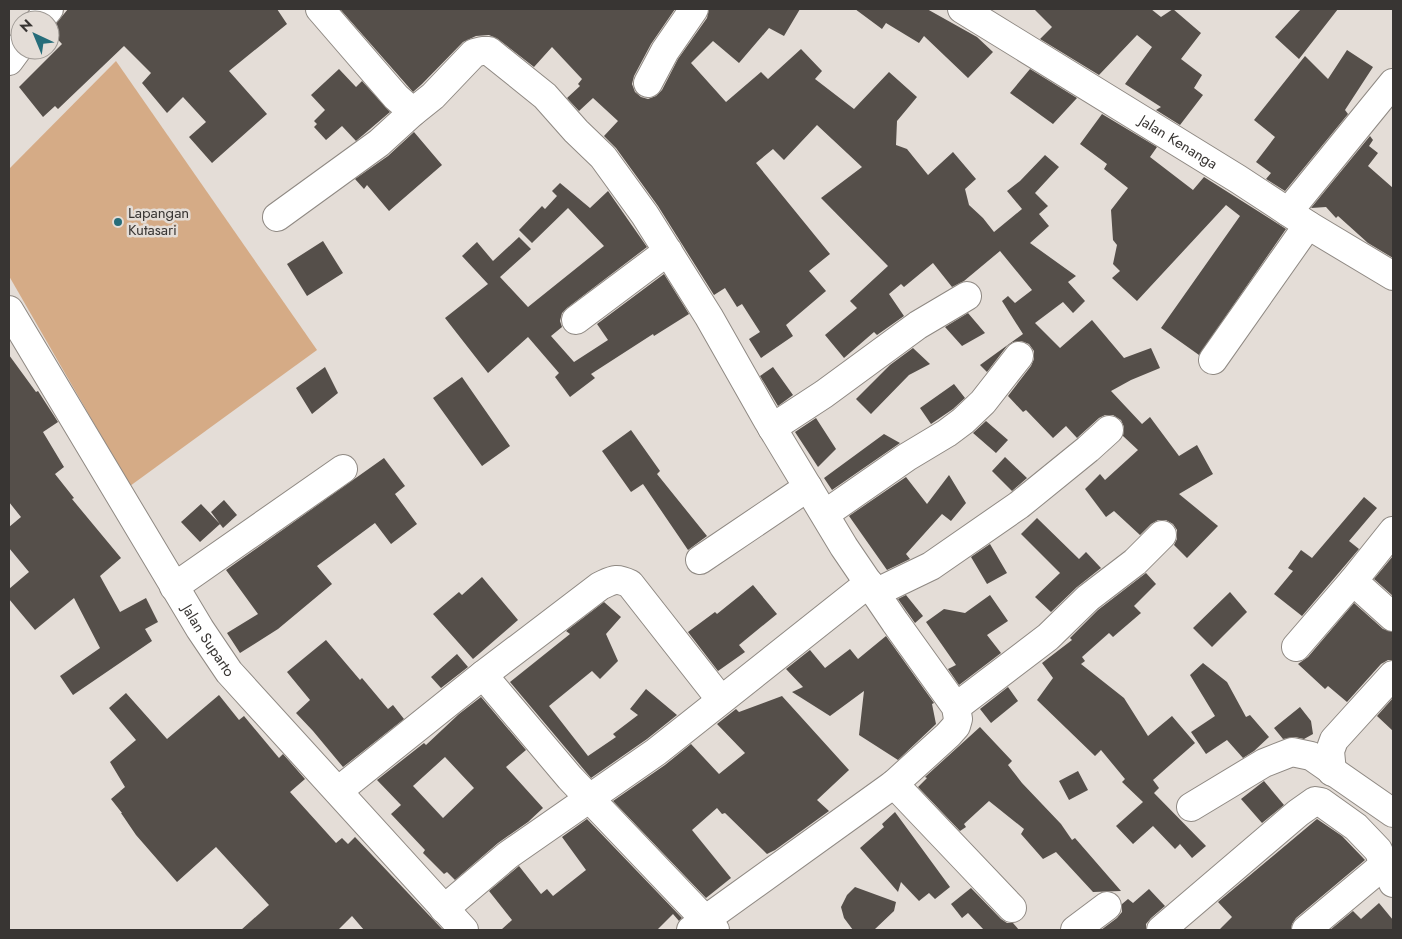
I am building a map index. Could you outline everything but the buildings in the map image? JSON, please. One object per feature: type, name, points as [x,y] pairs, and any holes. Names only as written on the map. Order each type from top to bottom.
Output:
[{"type":"street","points":[[320,9],[396,97],[414,112]]},
{"type":"street","points":[[648,83],[665,51],[694,9]]},
{"type":"street","name":"Jalan Kenanga","points":[[962,9],[1238,179],[1298,219],[1393,276]]},
{"type":"street","points":[[277,218],[379,143],[433,96],[474,53],[490,51],[545,96],[576,131],[603,157],[645,215],[709,316],[772,428],[808,487],[872,588],[956,707],[958,719],[956,726],[948,735],[894,784],[704,927],[570,778],[483,675]]},
{"type":"street","points":[[1213,360],[1298,219],[1393,83]]},
{"type":"street","points":[[576,320],[668,251]]},
{"type":"street","points":[[772,428],[824,394],[918,325],[967,296]]},
{"type":"street","name":"Jalan Suparto","points":[[9,310],[174,587],[229,672],[464,930]]},
{"type":"street","points":[[825,514],[907,457],[947,433],[962,421],[983,402],[1019,356]]},
{"type":"street","points":[[444,908],[508,855],[656,752],[721,700],[872,588],[931,566],[1011,510],[1088,450],[1109,430]]},
{"type":"street","points":[[174,587],[344,469]]},
{"type":"street","points":[[700,560],[808,487]]},
{"type":"street","points":[[1296,647],[1353,581],[1393,530]]},
{"type":"street","points":[[956,707],[1048,637],[1088,598],[1135,562],[1162,535]]},
{"type":"street","points":[[338,792],[483,675],[600,586],[620,579],[630,584],[721,700]]},
{"type":"street","points":[[1353,581],[1393,617]]},
{"type":"street","points":[[1332,772],[1330,751],[1334,740],[1393,675]]},
{"type":"street","points":[[1191,807],[1264,764],[1292,752],[1311,756],[1393,813]]},
{"type":"street","points":[[894,784],[1012,908]]},
{"type":"street","points":[[1161,930],[1312,802],[1320,802],[1356,827],[1385,866]]},
{"type":"street","points":[[1306,930],[1385,866],[1393,821]]},
{"type":"street","points":[[1074,930],[1107,906]]},
{"type":"shaded area","name":"Lapangan Kutasari","points":[[116,61],[317,350],[130,486],[9,276],[9,169]]},
{"type":"place","name":"Lapangan Kutasari","points":[[118,222]]}]
